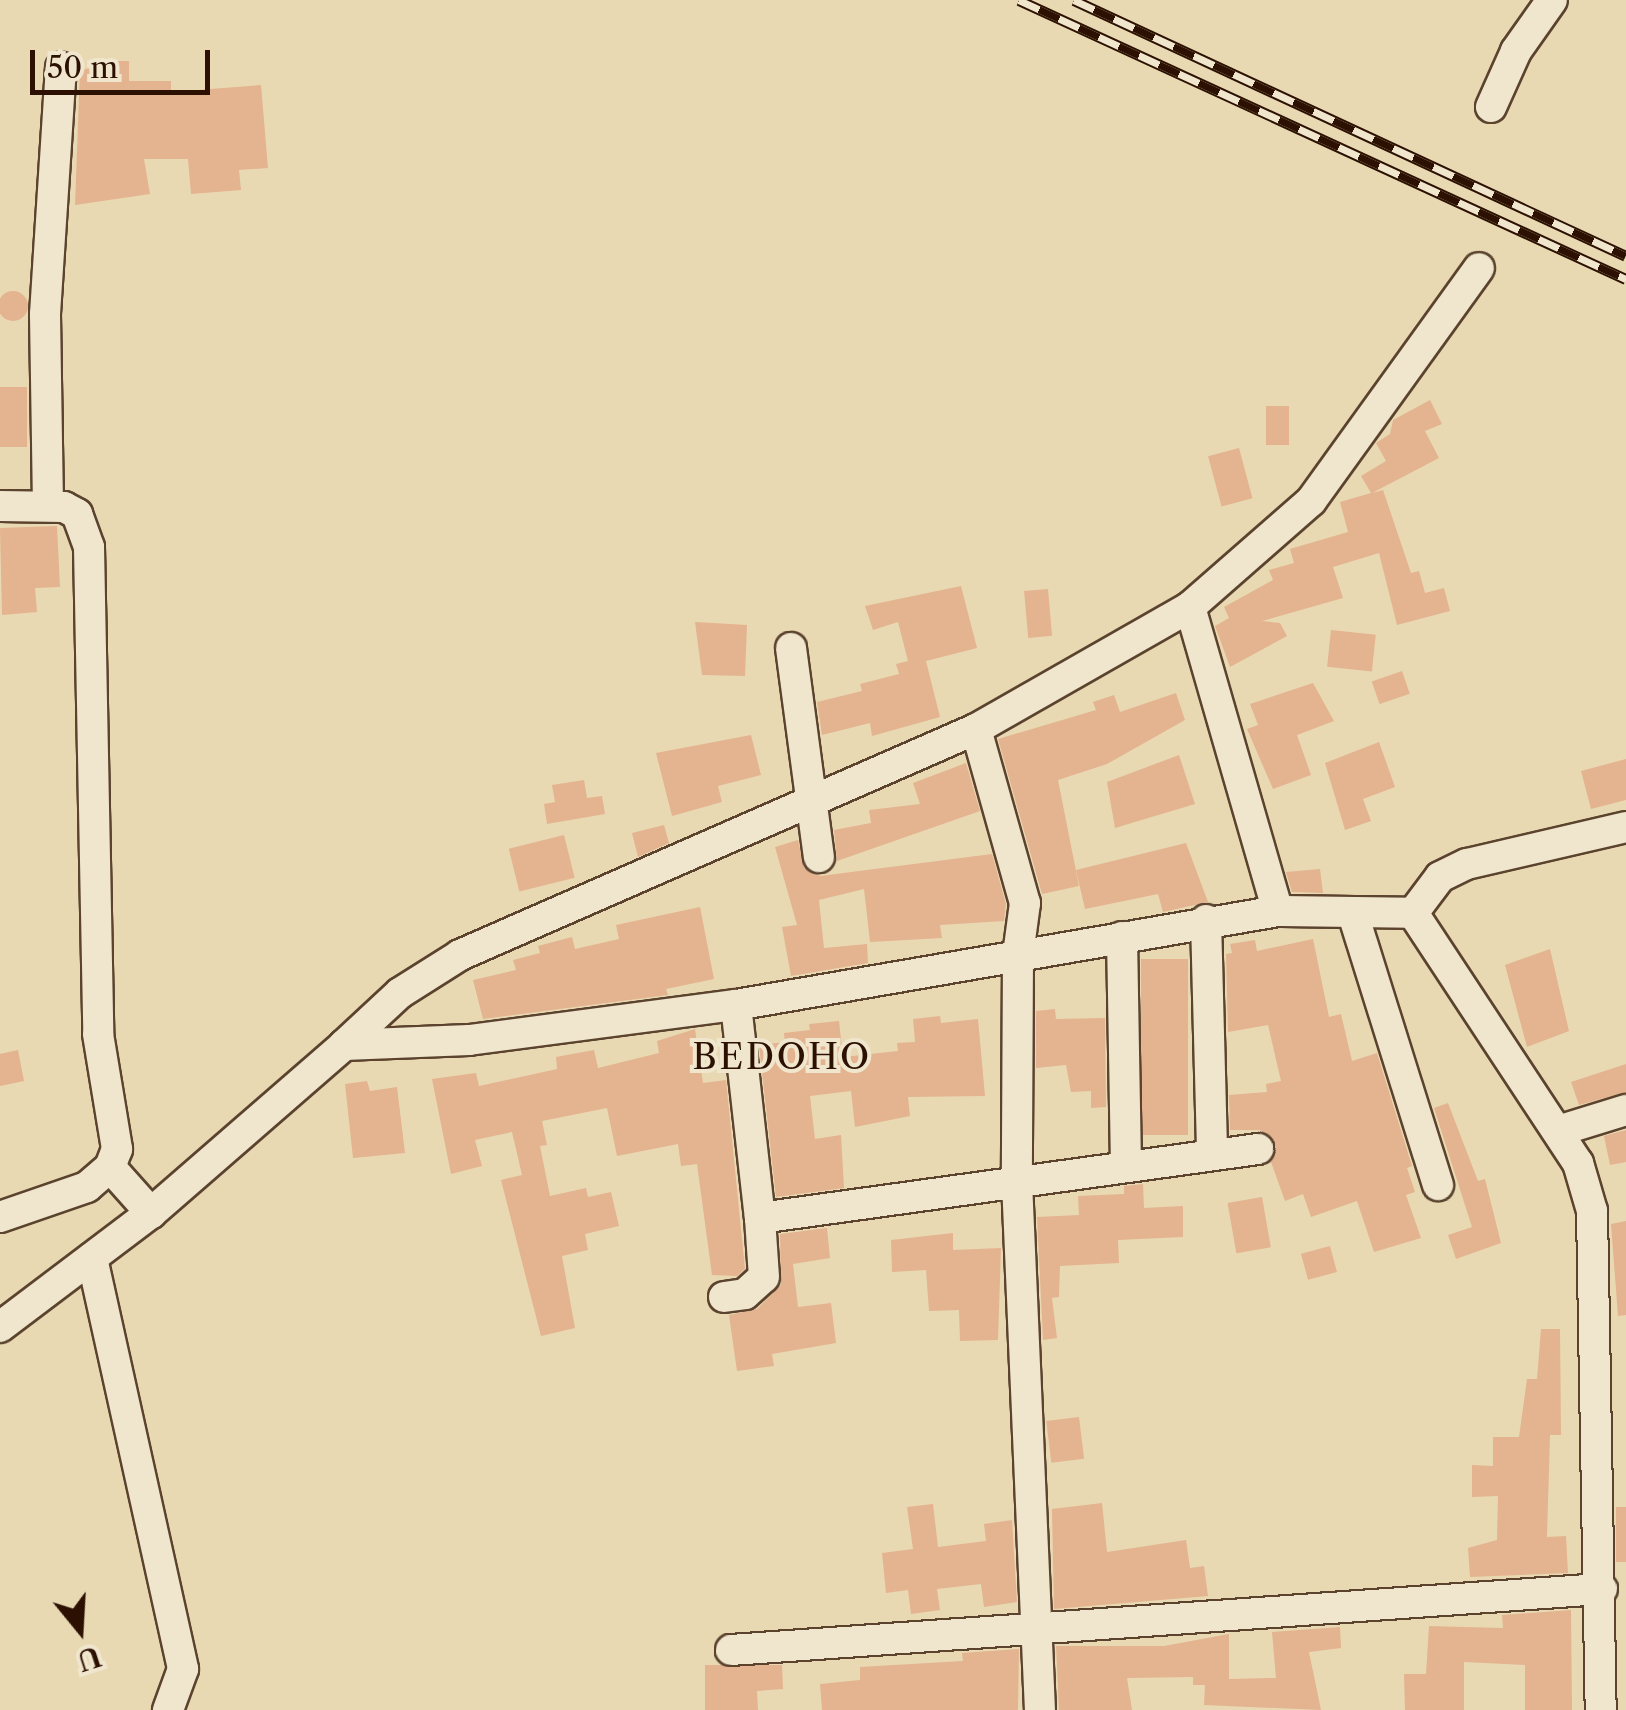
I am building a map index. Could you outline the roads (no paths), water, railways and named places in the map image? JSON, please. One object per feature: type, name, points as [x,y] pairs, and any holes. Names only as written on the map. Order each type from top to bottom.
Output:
[{"type":"street","points":[[1491,107],[1516,51],[1552,0]]},
{"type":"street","points":[[48,506],[45,314],[61,68]]},
{"type":"street","points":[[0,1327],[92,1258],[134,1193],[344,1045],[400,993],[460,954],[810,805],[976,729],[1190,608],[1311,501],[1479,268]]},
{"type":"street","points":[[0,506],[48,506],[77,514],[89,547],[98,1034],[117,1149],[134,1193]]},
{"type":"street","points":[[1190,608],[1278,911]]},
{"type":"street","points":[[791,648],[818,857]]},
{"type":"street","points":[[976,729],[1025,903],[1018,954],[1016,1182],[1040,1710]]},
{"type":"street","points":[[344,1045],[469,1040],[736,1006],[1206,920],[1278,911],[1354,917],[1413,913],[1440,877],[1468,864],[1626,827]]},
{"type":"street","points":[[1413,913],[1578,1163],[1612,1283],[1594,1509],[1602,1589],[1601,1710]]},
{"type":"street","points":[[1354,917],[1438,1185]]},
{"type":"street","points":[[1206,920],[1212,1150]]},
{"type":"street","points":[[1122,937],[1126,1162]]},
{"type":"street","points":[[724,1297],[745,1294],[764,1277],[736,1006]]},
{"type":"street","points":[[1558,1132],[1626,1110]]},
{"type":"street","points":[[760,1218],[1212,1150],[1258,1149]]},
{"type":"street","points":[[0,1218],[87,1187],[134,1193]]},
{"type":"street","points":[[92,1258],[183,1668],[168,1710]]},
{"type":"street","points":[[731,1650],[1602,1589]]},
{"type":"railway","points":[[1019,0],[1626,279]]},
{"type":"railway","points":[[1074,0],[1626,256]]},
{"type":"district","name":"BEDOHO","points":[[782,1057]]}]
